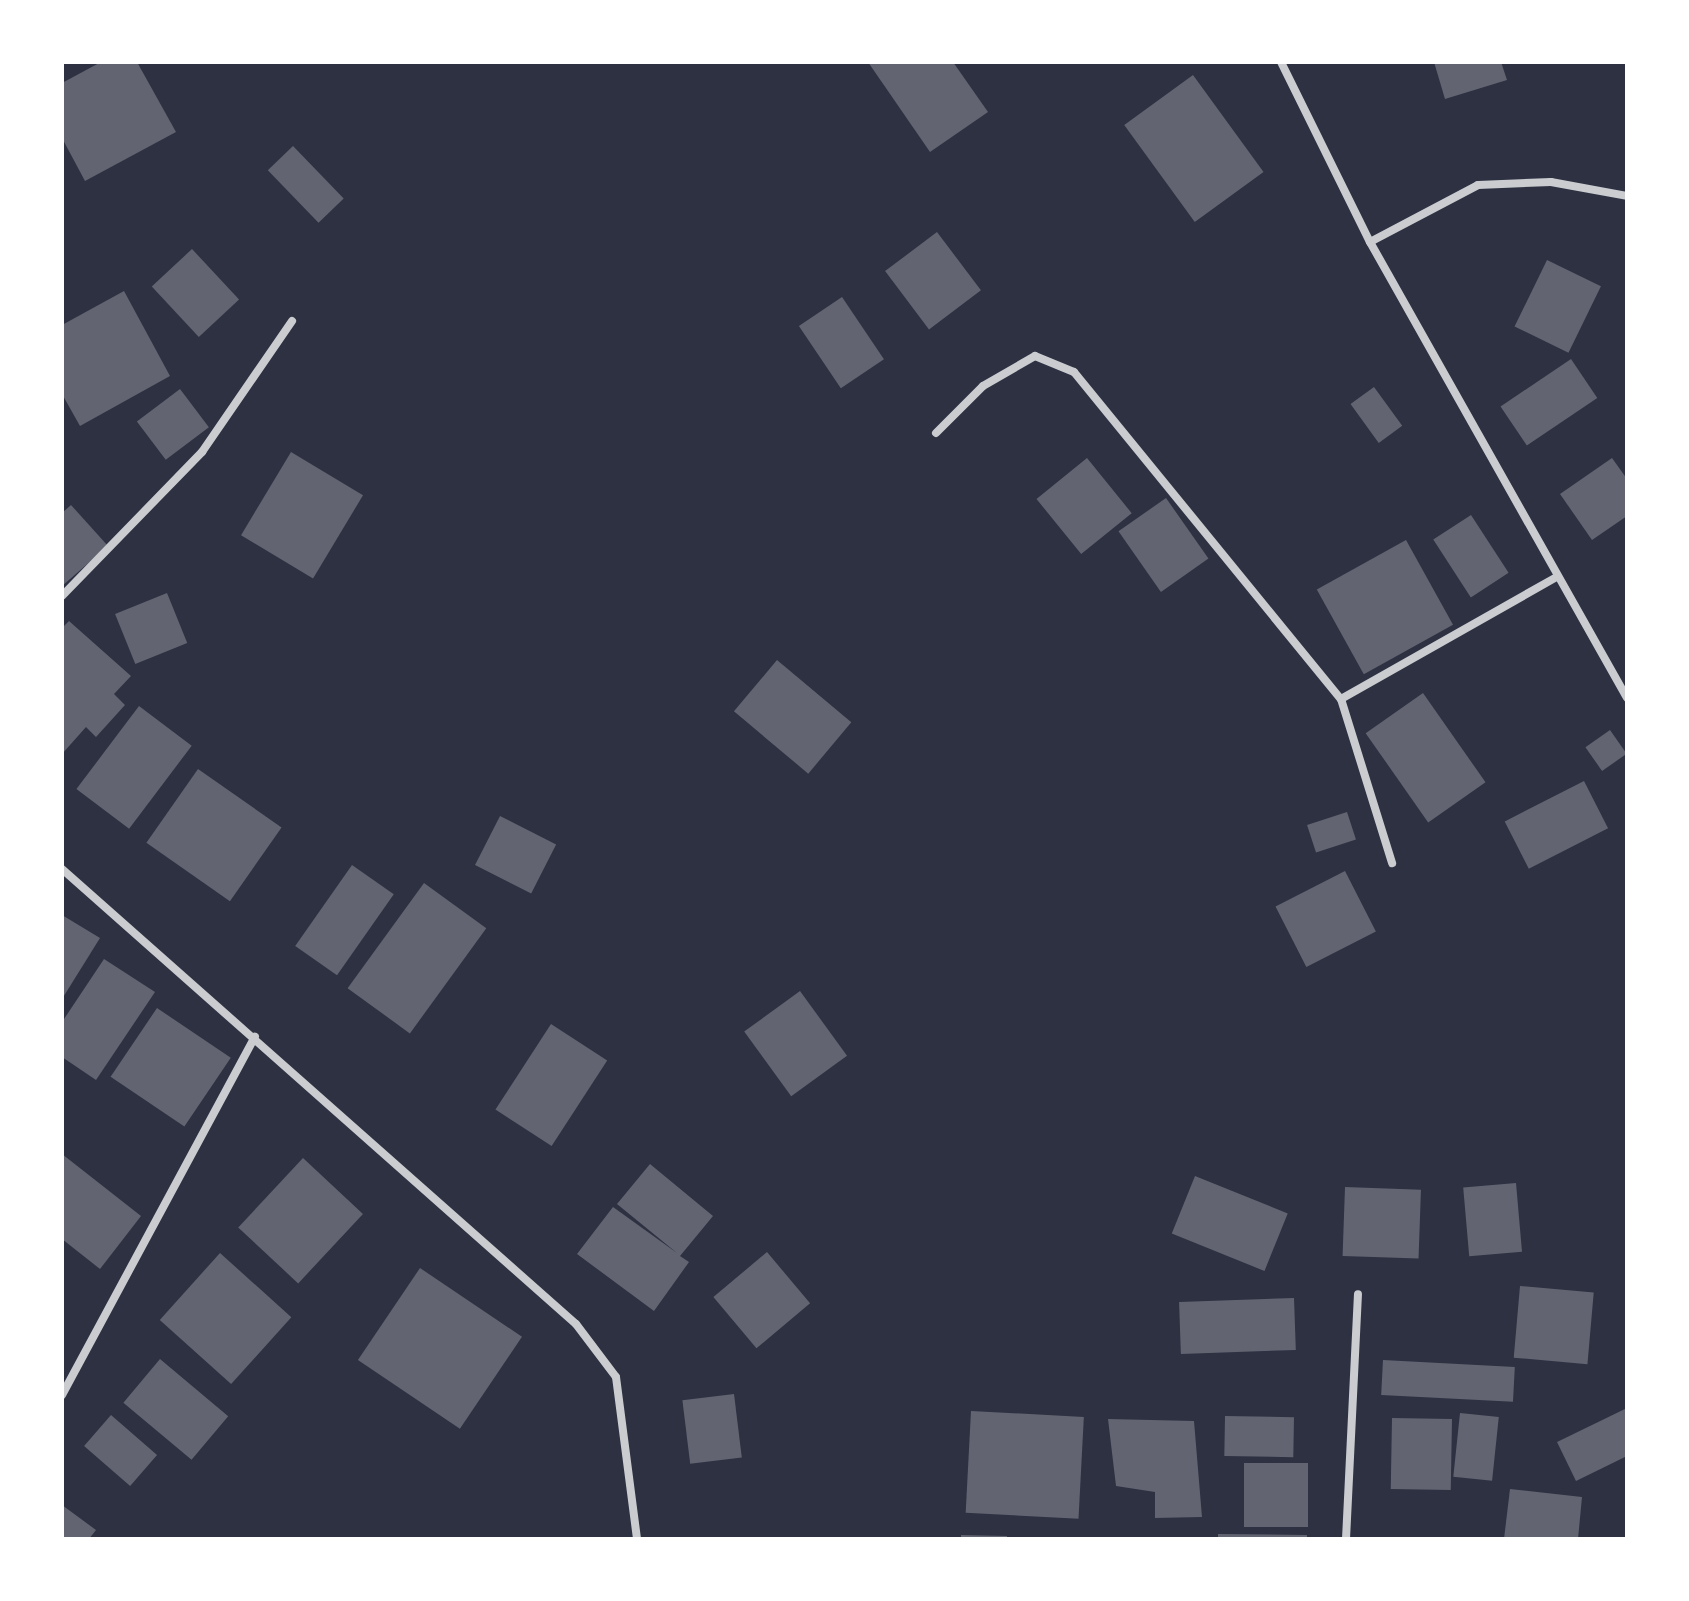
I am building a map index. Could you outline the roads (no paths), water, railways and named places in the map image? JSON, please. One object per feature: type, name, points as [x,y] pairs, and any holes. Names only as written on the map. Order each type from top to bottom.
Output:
[{"type":"street","points":[[1281,62],[1370,242],[1627,698]]},
{"type":"street","points":[[1370,242],[1478,185],[1551,182],[1627,196]]},
{"type":"street","points":[[62,596],[202,452],[292,321]]},
{"type":"street","points":[[936,433],[983,386],[1035,356],[1074,372],[1341,699],[1392,863]]},
{"type":"street","points":[[1341,699],[1558,576]]},
{"type":"street","points":[[62,869],[576,1324],[616,1377],[637,1539]]},
{"type":"street","points":[[62,1395],[255,1037]]},
{"type":"street","points":[[1346,1539],[1358,1294]]}]
